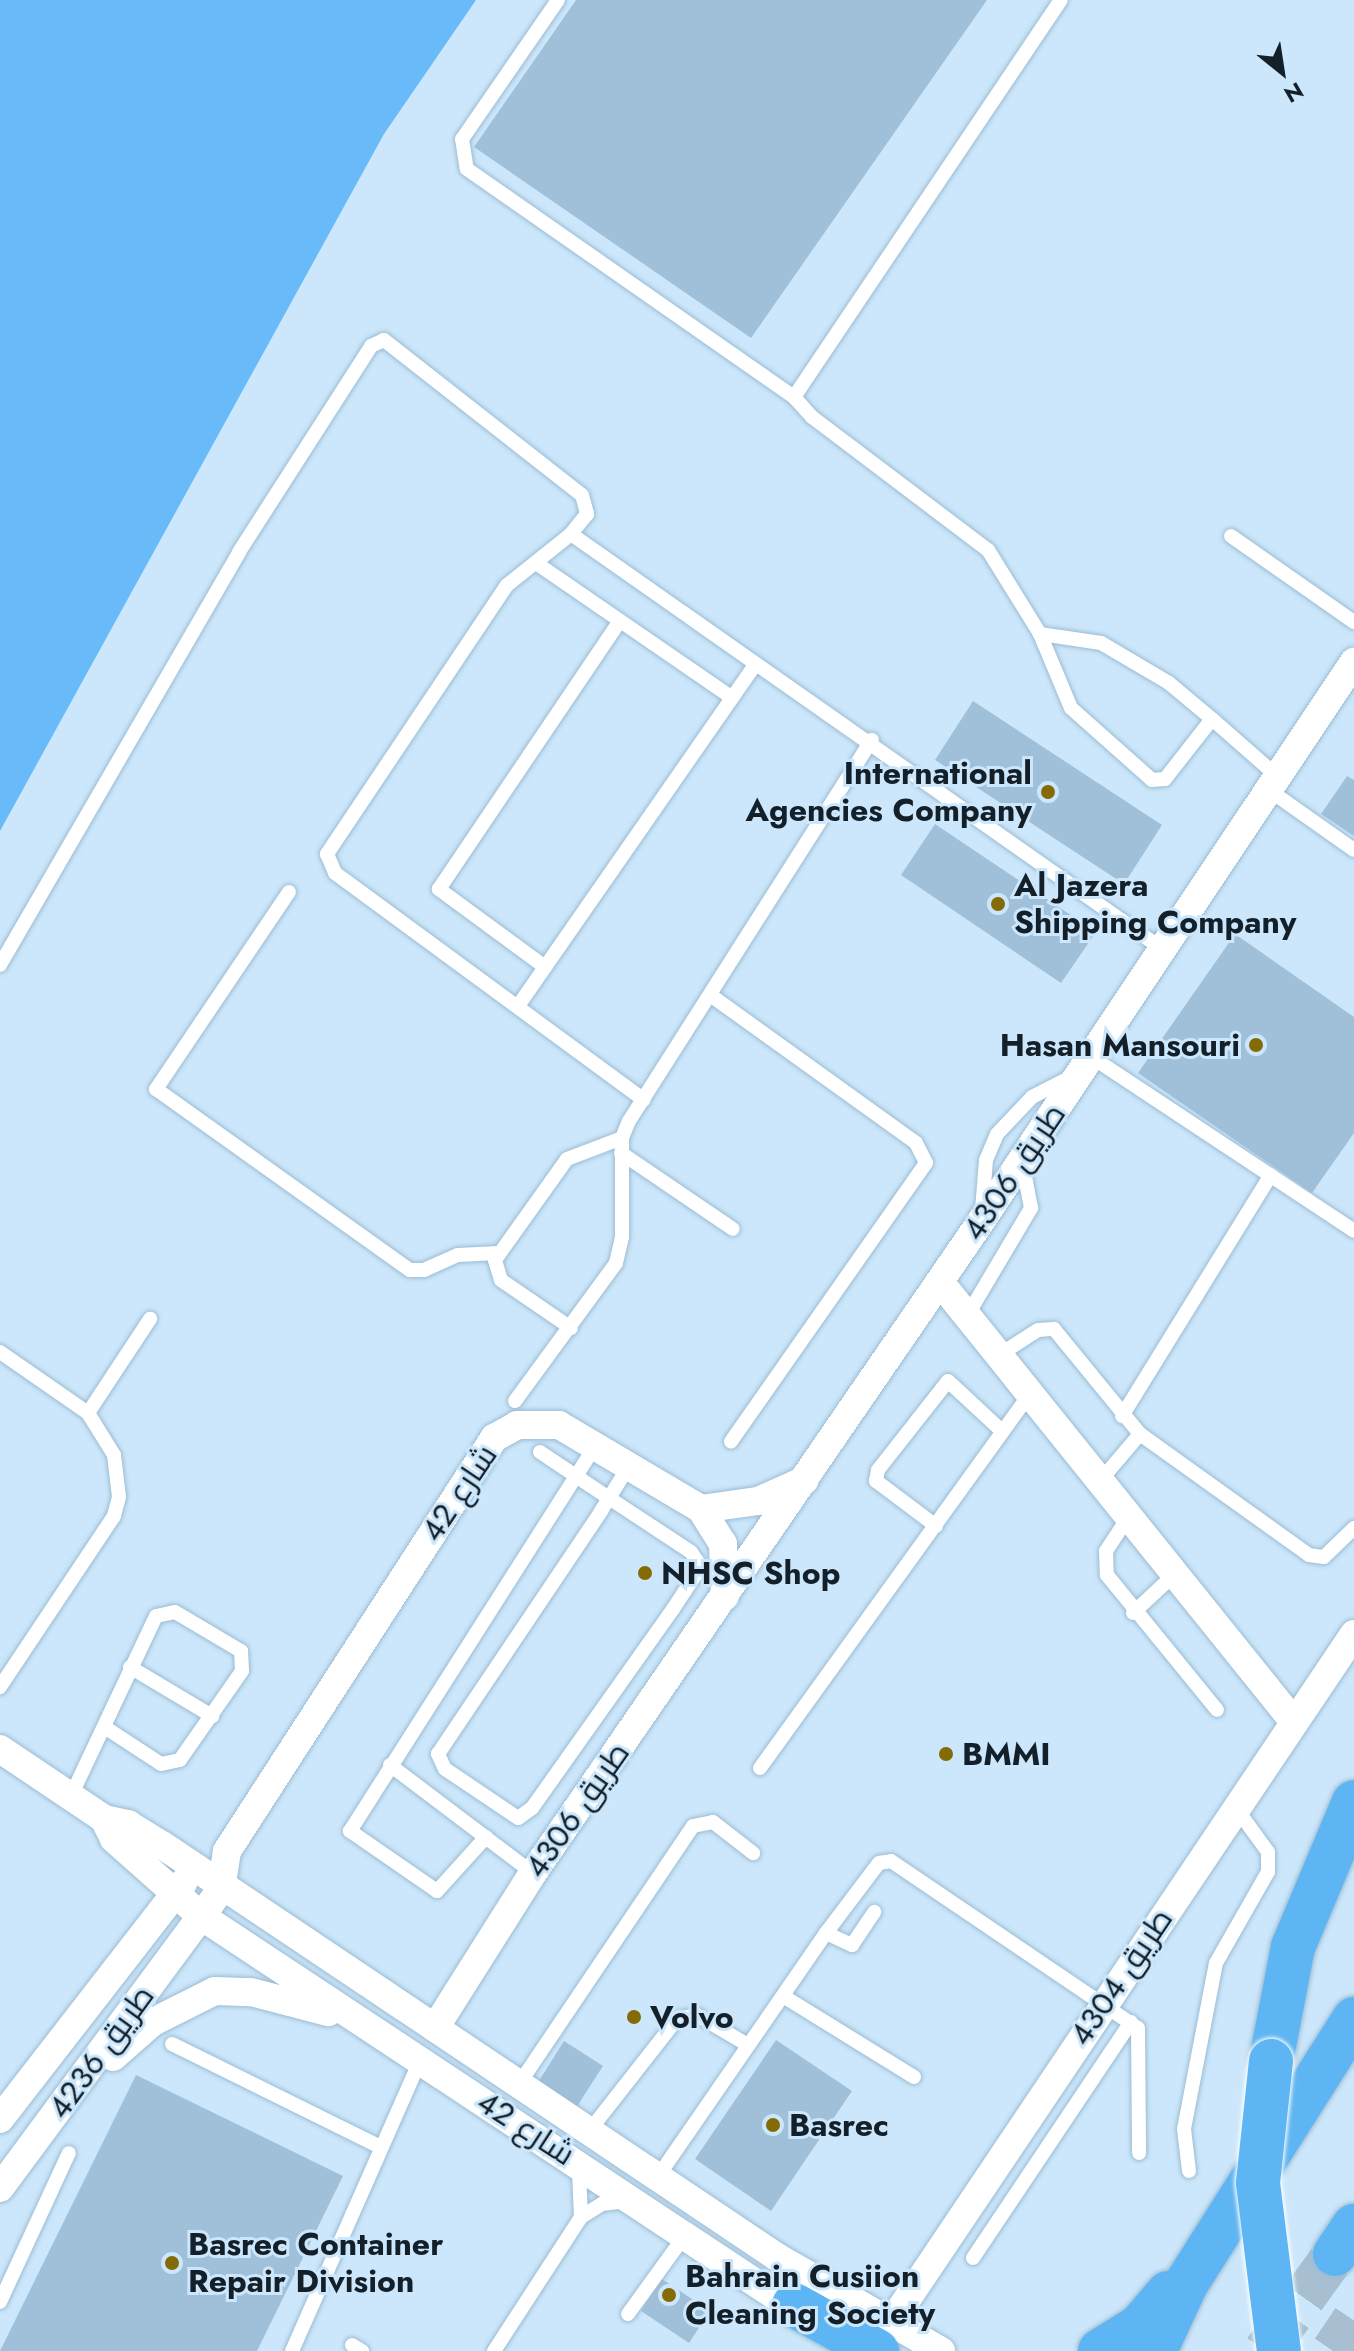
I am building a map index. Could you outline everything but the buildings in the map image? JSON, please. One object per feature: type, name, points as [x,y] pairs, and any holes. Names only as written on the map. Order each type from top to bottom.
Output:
[{"type":"highway","points":[[1279,2351],[1258,2183],[1271,2061],[1293,1947],[1354,1802]]},
{"type":"highway","points":[[1155,2351],[1164,2322],[1354,2019]]},
{"type":"highway","points":[[1100,2351],[1140,2326],[1217,2237]]},
{"type":"highway","points":[[794,2305],[884,2337]]},
{"type":"street","name":"طريق 4306","points":[[435,2028],[533,1873],[940,1282],[1354,662]]},
{"type":"street","points":[[940,1282],[1294,1722]]},
{"type":"street","points":[[516,1413],[559,1425],[630,1464],[701,1509],[723,1544],[720,1604]]},
{"type":"street","name":"شارع 42","points":[[201,1916],[221,1889],[227,1851],[487,1444],[516,1413]]},
{"type":"street","points":[[701,1509],[758,1501],[806,1479]]},
{"type":"street","name":"طريق 4304","points":[[884,2337],[1354,1634]]},
{"type":"street","name":"شارع 42","points":[[0,1749],[104,1819],[128,1824],[221,1889],[659,2175],[777,2257],[884,2337],[941,2351]]},
{"type":"street","name":"شارع 42","points":[[104,1819],[114,1839],[201,1916],[794,2305],[842,2351]]},
{"type":"street","name":"شارع 42","points":[[174,1895],[194,1869],[227,1851]]},
{"type":"street","name":"طريق 4236","points":[[0,2119],[174,1895]]},
{"type":"street","name":"طريق 4236","points":[[0,2188],[69,2099],[201,1916]]},
{"type":"street","points":[[69,2099],[153,2022],[215,1991],[284,1998],[363,2024]]},
{"type":"street","points":[[639,2203],[659,2175]]},
{"type":"lane","points":[[558,0],[462,139],[467,169],[794,397],[812,417],[988,550],[1040,634],[1071,708],[1152,780],[1165,779],[1212,719]]},
{"type":"lane","points":[[794,397],[1061,0]]},
{"type":"lane","points":[[0,965],[239,552],[371,346],[384,340],[397,346],[582,495],[587,514],[571,534],[507,585],[327,854],[335,873],[644,1100]]},
{"type":"lane","points":[[571,534],[754,667],[872,740],[1161,948]]},
{"type":"lane","points":[[1231,536],[1354,622]]},
{"type":"lane","points":[[536,563],[731,697]]},
{"type":"lane","points":[[545,967],[439,889],[620,621]]},
{"type":"lane","points":[[1040,634],[1101,643],[1169,683],[1212,719],[1273,783],[1354,850]]},
{"type":"lane","points":[[518,1006],[754,667]]},
{"type":"lane","points":[[516,1413],[616,1263],[622,1237],[622,1138],[872,740]]},
{"type":"lane","points":[[289,892],[154,1086],[410,1270],[458,1255],[498,1253]]},
{"type":"lane","points":[[713,997],[916,1143],[926,1163],[731,1442]]},
{"type":"lane","points":[[982,1220],[986,1160],[997,1134],[1032,1097],[1085,1064],[1271,1175],[1354,1231]]},
{"type":"lane","points":[[571,1328],[501,1280],[498,1253],[567,1159],[622,1138]]},
{"type":"lane","points":[[621,1153],[733,1229]]},
{"type":"lane","points":[[967,1316],[1031,1208],[1021,1160]]},
{"type":"lane","points":[[1122,1416],[1271,1175]]},
{"type":"lane","points":[[88,1413],[150,1319]]},
{"type":"lane","points":[[999,1355],[1038,1330],[1054,1329],[1122,1416],[1140,1434],[1309,1555],[1324,1557],[1354,1528]]},
{"type":"lane","points":[[0,1352],[88,1413],[114,1455],[119,1497],[114,1516],[0,1687]]},
{"type":"lane","points":[[936,1526],[876,1481],[878,1470],[948,1381],[1002,1431]]},
{"type":"lane","points":[[760,1768],[1030,1393]]},
{"type":"lane","points":[[1100,1481],[1140,1434]]},
{"type":"lane","points":[[486,1837],[437,1891],[353,1837],[351,1824],[596,1445]]},
{"type":"lane","points":[[540,1452],[609,1498],[691,1552],[697,1561],[689,1584],[523,1816],[510,1816],[442,1767],[438,1754],[609,1498],[630,1464]]},
{"type":"lane","points":[[1129,1516],[1106,1551],[1104,1565],[1133,1613],[1217,1710]]},
{"type":"lane","points":[[1133,1613],[1175,1574]]},
{"type":"lane","points":[[689,1584],[720,1604]]},
{"type":"lane","points":[[70,1798],[106,1728],[149,1625],[164,1612],[175,1612],[235,1644],[244,1657],[242,1671],[186,1755],[168,1764],[106,1728]]},
{"type":"lane","points":[[130,1667],[212,1716]]},
{"type":"lane","points":[[390,1765],[533,1873]]},
{"type":"lane","points":[[1189,2171],[1184,2129],[1216,1963],[1268,1872],[1268,1852],[1236,1808]]},
{"type":"lane","points":[[519,2084],[693,1826],[713,1822],[753,1853]]},
{"type":"lane","points":[[659,2175],[826,1933],[879,1863],[891,1861],[1131,2022],[1141,2036],[1139,2153]]},
{"type":"lane","points":[[826,1933],[852,1945],[874,1912]]},
{"type":"lane","points":[[783,1996],[914,2077]]},
{"type":"lane","points":[[590,2130],[677,2019],[697,2015],[748,2045]]},
{"type":"lane","points":[[973,2258],[1131,2022]]},
{"type":"lane","points":[[172,2044],[380,2147]]},
{"type":"lane","points":[[292,2351],[421,2059]]},
{"type":"lane","points":[[0,2302],[69,2153]]},
{"type":"lane","points":[[575,2160],[584,2194],[581,2217]]},
{"type":"lane","points":[[494,2351],[581,2217],[602,2204],[639,2203]]},
{"type":"lane","points":[[628,2314],[687,2233]]},
{"type":"water","points":[[0,0],[476,0],[384,134],[0,831]]},
{"type":"tunnel","points":[[1265,2351],[1335,2254]]},
{"type":"tunnel","points":[[1333,2351],[1354,2320]]},
{"type":"place","name":"International Agencies Company","points":[[1048,792]]},
{"type":"place","name":"Al Jazera Shipping Company","points":[[998,904]]},
{"type":"place","name":"Hasan Mansouri","points":[[1256,1045]]},
{"type":"place","name":"NHSC Shop","points":[[645,1573]]},
{"type":"place","name":"BMMI","points":[[946,1754]]},
{"type":"place","name":"Volvo","points":[[634,2017]]},
{"type":"place","name":"Basrec","points":[[773,2125]]},
{"type":"place","name":"Basrec Container Repair Division","points":[[172,2263]]},
{"type":"place","name":"Bahrain Cusiion Cleaning Society","points":[[669,2295]]}]
